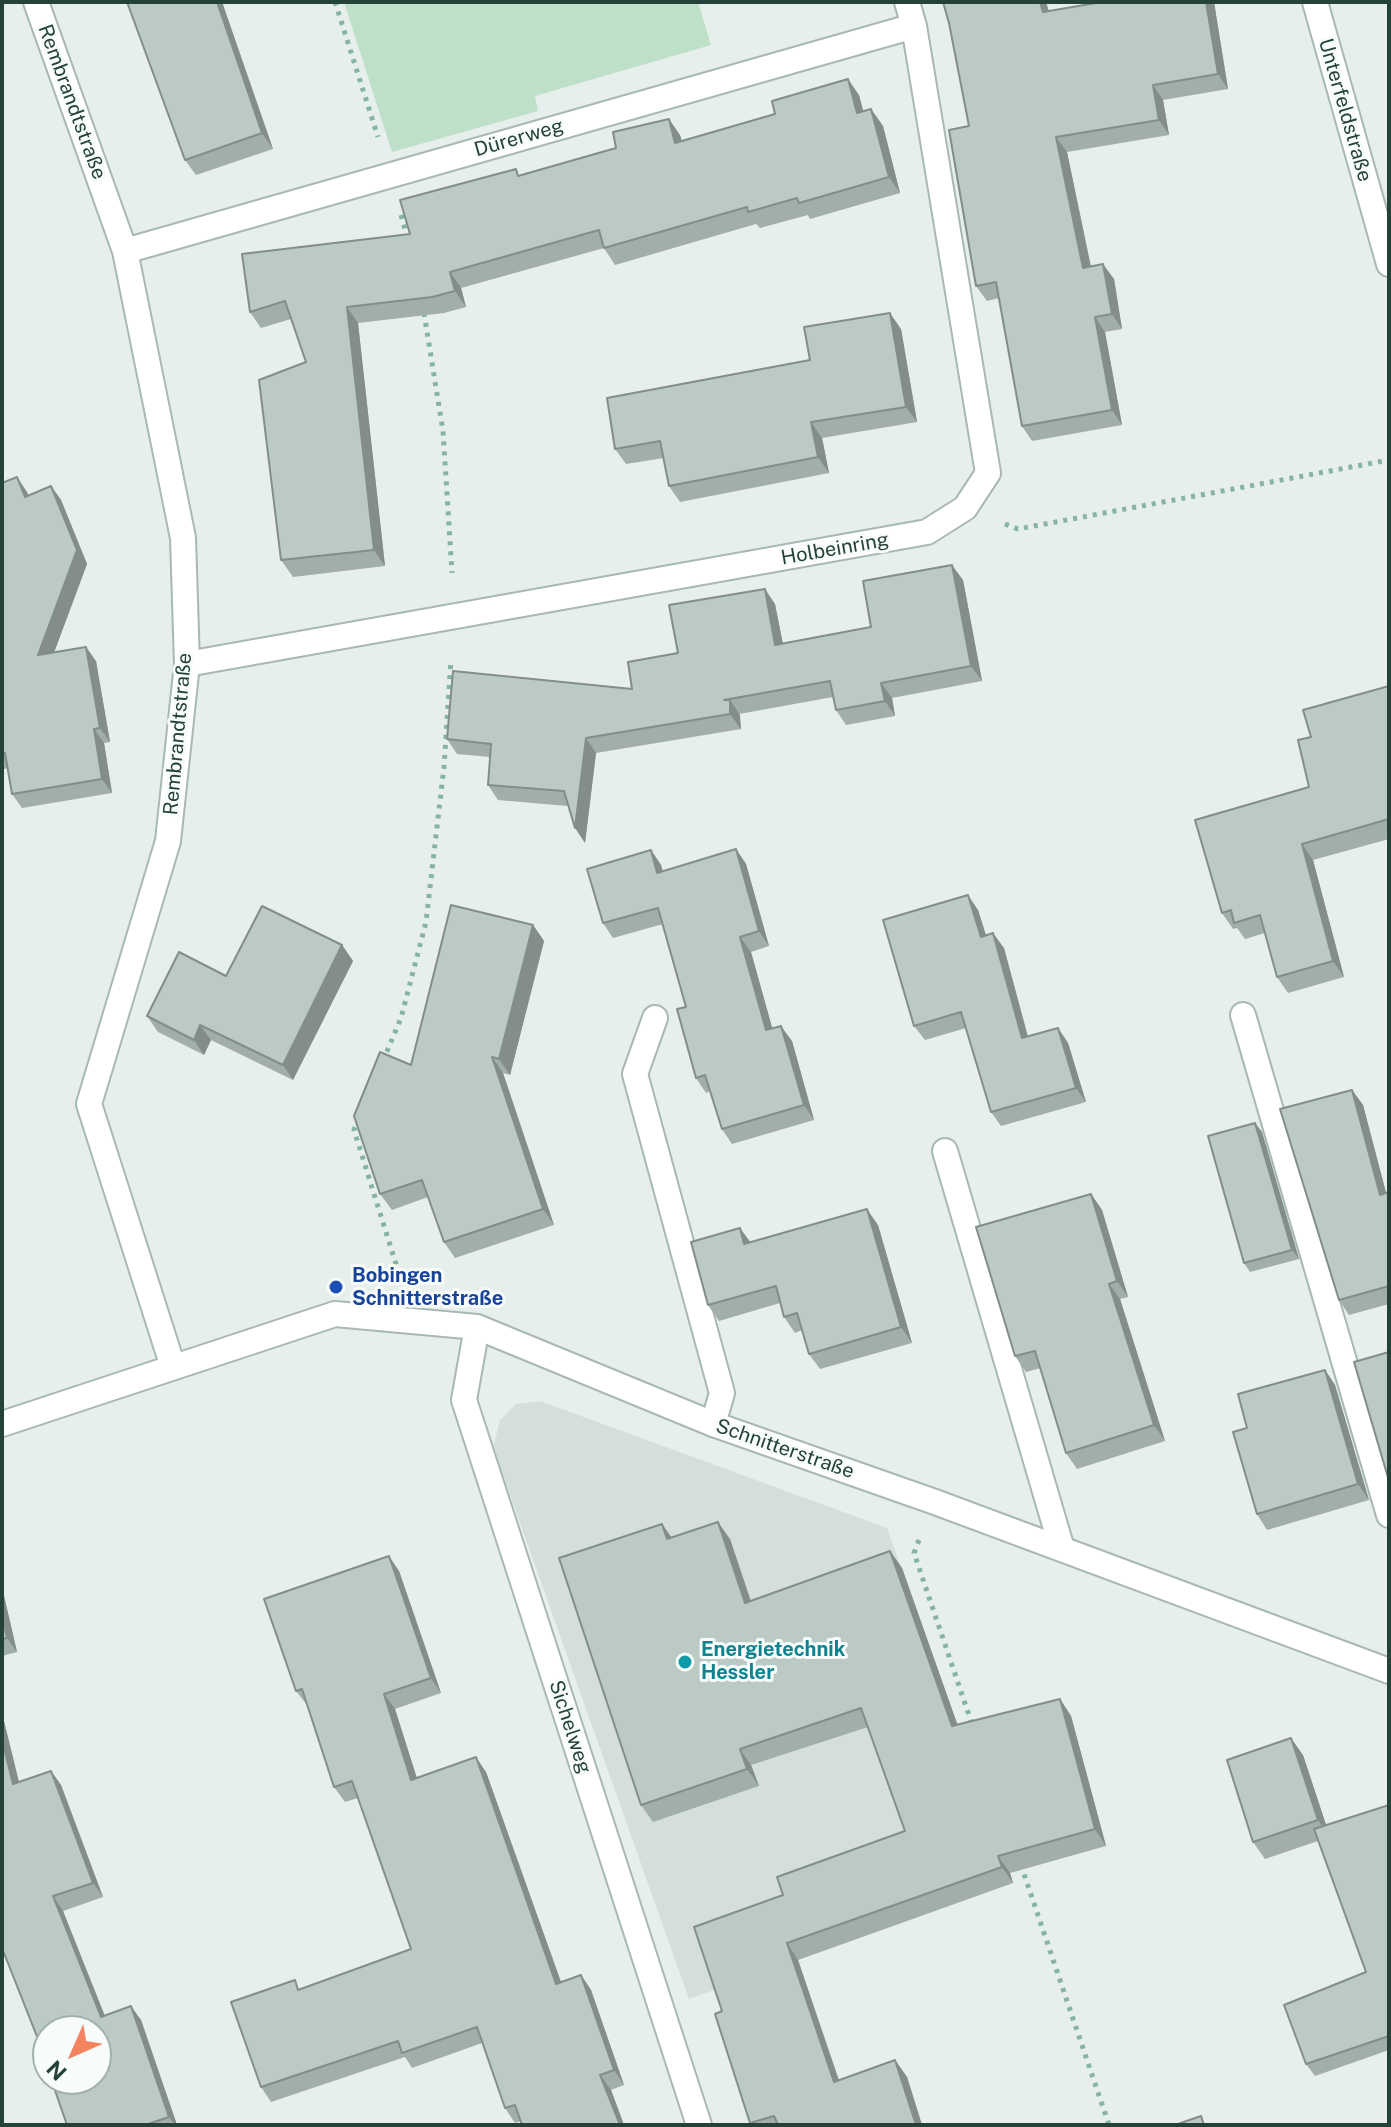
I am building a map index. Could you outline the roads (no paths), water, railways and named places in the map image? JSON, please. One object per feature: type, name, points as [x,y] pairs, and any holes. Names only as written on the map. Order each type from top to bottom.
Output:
[{"type":"street","name":"Rembrandtstraße","points":[[36,2],[125,251],[183,538],[187,664],[168,841],[89,1104],[173,1367]]},
{"type":"street","name":"Holbeinring","points":[[187,664],[927,532],[965,508],[988,473],[914,26],[907,2]]},
{"type":"street","name":"Unterfeldstraße","points":[[1315,2],[1389,264]]},
{"type":"street","name":"Dürerweg","points":[[125,251],[914,26]]},
{"type":"street","points":[[1243,1015],[1389,1515]]},
{"type":"street","points":[[655,1018],[635,1074],[722,1393],[713,1424]]},
{"type":"street","points":[[945,1151],[1062,1549]]},
{"type":"street","name":"Schnitterstraße","points":[[2,1424],[335,1314],[477,1327],[713,1424],[935,1502],[1389,1671]]},
{"type":"street","name":"Sichelweg","points":[[477,1327],[464,1400],[699,2125]]},
{"type":"place","name":"Bobingen Schnitterstraße","points":[[336,1287]]},
{"type":"place","name":"Energietechnik Hessler","points":[[685,1662]]}]
